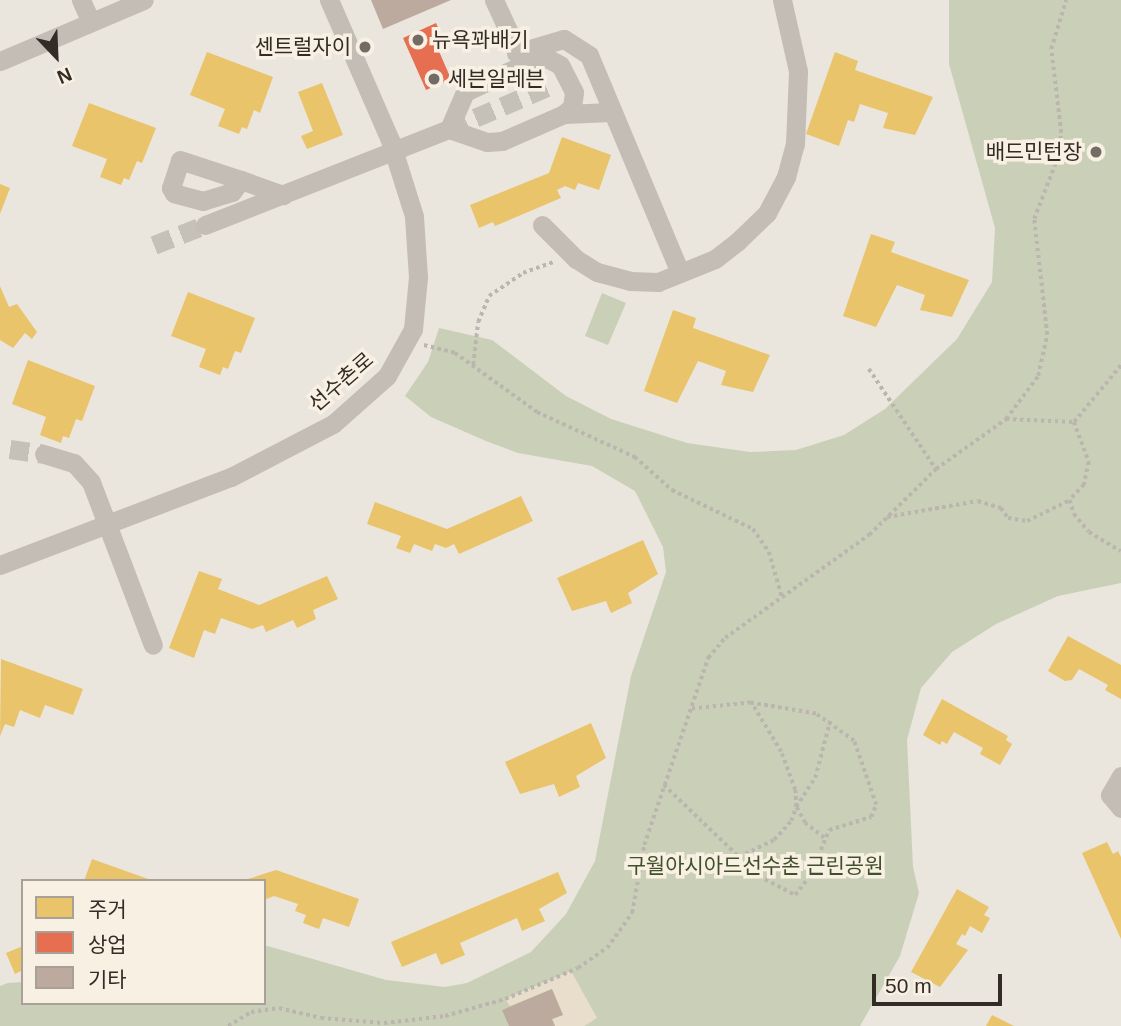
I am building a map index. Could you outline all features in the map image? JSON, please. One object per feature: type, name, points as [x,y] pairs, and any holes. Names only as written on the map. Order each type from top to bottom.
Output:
[{"type":"street","points":[[81,0],[91,22]]},
{"type":"street","points":[[0,61],[144,0]]},
{"type":"street","name":"선수촌로","points":[[0,565],[232,477],[333,424],[387,376],[413,329],[417,253],[414,216],[394,152],[328,0]]},
{"type":"street","points":[[494,0],[518,52]]},
{"type":"street","points":[[542,226],[572,256],[597,272],[630,281],[658,282],[715,258],[738,241],[767,213],[786,177],[795,144],[798,71],[782,0]]},
{"type":"street","points":[[479,82],[483,69],[518,52],[564,39],[583,48],[680,273]]},
{"type":"street","points":[[205,225],[449,128],[465,92],[479,82],[547,58],[560,65],[574,92],[572,107],[564,114],[502,141],[487,142],[449,128]]},
{"type":"street","points":[[564,114],[612,112]]},
{"type":"street","points":[[241,180],[283,195]]},
{"type":"street","points":[[44,454],[74,463],[85,472],[108,524],[153,645]]},
{"type":"street","points":[[1121,776],[1110,794],[1121,808]]},
{"type":"path","points":[[228,1026],[251,1012],[279,1008],[321,1018],[412,1023],[505,999],[578,968],[607,948],[632,913],[644,845],[708,658],[725,638],[887,517],[936,469],[1006,419],[1038,376],[1047,335],[1034,219],[1059,154],[1061,132],[1051,49],[1066,0]]},
{"type":"path","points":[[473,365],[480,314],[489,296],[523,273],[572,256]]},
{"type":"path","points":[[406,341],[455,353],[537,412],[635,457],[672,490],[753,528],[769,552],[782,597]]},
{"type":"path","points":[[1074,422],[1121,365]]},
{"type":"path","points":[[869,369],[936,469]]},
{"type":"path","points":[[1006,419],[1074,422]]},
{"type":"path","points":[[887,517],[978,501],[1001,508],[1008,518],[1027,521],[1070,500],[1084,485],[1089,462],[1074,422]]},
{"type":"path","points":[[1070,500],[1074,514],[1089,532],[1121,551]]},
{"type":"path","points":[[664,785],[759,876],[795,895],[810,876],[829,830],[872,817],[876,805],[854,741],[830,721],[816,714],[751,703],[691,709]]},
{"type":"path","points":[[751,703],[784,761],[796,807],[805,824],[824,838]]},
{"type":"path","points":[[739,858],[774,839],[791,821],[796,807],[815,778],[830,721]]},
{"type":"green space","name":"구월아시아드선수촌 근린공원","points":[[949,0],[1121,0],[1121,583],[1058,596],[996,624],[952,652],[921,688],[907,740],[913,867],[919,893],[900,956],[860,1026],[0,1026],[0,986],[8,983],[21,982],[21,1005],[266,1005],[266,946],[386,980],[445,987],[467,983],[531,952],[566,914],[595,861],[631,676],[666,572],[663,547],[635,491],[592,466],[518,453],[486,441],[431,417],[405,396],[428,362],[439,328],[492,340],[566,396],[611,419],[687,443],[750,452],[796,450],[844,435],[885,409],[957,339],[992,282],[995,228],[949,64]]},
{"type":"green space","points":[[602,293],[626,303],[608,345],[585,336]]},
{"type":"shaded area","points":[[571,971],[597,1018],[584,1026],[555,1026],[552,1019],[563,1015],[552,989],[510,1006],[505,999]]},
{"type":"building: 주거","points":[[207,52],[273,77],[260,113],[254,110],[247,129],[242,127],[239,134],[218,126],[225,109],[190,95]]},
{"type":"building: 주거","points":[[835,52],[858,61],[855,70],[933,97],[915,135],[883,128],[888,113],[860,104],[854,122],[848,120],[839,146],[806,134]]},
{"type":"building: 주거","points":[[322,83],[343,135],[307,149],[301,136],[313,131],[298,92]]},
{"type":"building: 주거","points":[[89,103],[156,128],[142,163],[137,161],[129,180],[124,178],[121,185],[100,177],[107,159],[72,146]]},
{"type":"building: 주거","points":[[562,137],[611,155],[599,190],[578,183],[575,190],[565,186],[557,190],[561,198],[495,226],[493,222],[479,228],[470,205],[549,173]]},
{"type":"building: 주거","points":[[0,184],[10,188],[0,214]]},
{"type":"building: 주거","points":[[871,234],[895,242],[891,252],[969,280],[952,317],[920,310],[925,295],[897,285],[876,327],[843,316]]},
{"type":"building: 주거","points":[[0,286],[9,307],[17,304],[37,332],[32,339],[25,333],[13,348],[0,340]]},
{"type":"building: 주거","points":[[188,292],[255,318],[241,353],[235,351],[228,369],[223,367],[220,375],[199,367],[206,349],[171,336]]},
{"type":"building: 주거","points":[[673,310],[696,318],[693,328],[770,355],[753,392],[721,385],[726,371],[698,361],[677,403],[644,391]]},
{"type":"building: 주거","points":[[28,360],[95,386],[82,421],[76,419],[69,438],[63,436],[61,443],[40,435],[46,417],[12,404]]},
{"type":"building: 주거","points":[[521,496],[533,521],[459,554],[454,544],[446,548],[435,544],[432,551],[414,544],[410,553],[396,548],[401,536],[367,524],[375,502],[447,529]]},
{"type":"building: 주거","points":[[643,540],[658,574],[628,593],[632,603],[611,613],[606,601],[572,611],[557,578]]},
{"type":"building: 주거","points":[[199,571],[222,579],[218,589],[259,605],[327,576],[338,599],[313,610],[316,619],[297,628],[293,620],[266,632],[263,625],[252,629],[221,618],[215,634],[204,630],[194,658],[169,648]]},
{"type":"building: 주거","points":[[1068,636],[1121,665],[1121,699],[1105,690],[1108,685],[1079,669],[1072,680],[1065,681],[1048,671]]},
{"type":"building: 주거","points":[[1,659],[83,689],[73,715],[45,705],[40,718],[20,710],[14,727],[5,724],[0,736]]},
{"type":"building: 주거","points":[[942,699],[1008,736],[1006,740],[1012,744],[1000,765],[980,754],[983,748],[954,732],[947,744],[942,741],[940,745],[923,735]]},
{"type":"building: 주거","points":[[591,723],[606,758],[576,776],[580,787],[559,797],[554,784],[520,794],[505,762]]},
{"type":"building: 주거","points":[[1107,842],[1113,854],[1118,851],[1121,857],[1121,939],[1082,853]]},
{"type":"building: 주거","points":[[92,859],[148,879],[85,879]]},
{"type":"building: 주거","points":[[276,870],[359,899],[349,927],[323,918],[319,929],[303,923],[306,915],[295,911],[298,904],[274,896],[266,899],[266,879],[248,879]]},
{"type":"building: 주거","points":[[558,872],[567,893],[539,909],[545,921],[522,931],[517,918],[460,943],[465,955],[441,965],[436,953],[402,967],[391,942]]},
{"type":"building: 주거","points":[[957,889],[989,907],[984,915],[990,918],[982,933],[970,926],[965,936],[962,934],[956,944],[968,950],[940,987],[911,972]]},
{"type":"building: 주거","points":[[21,947],[21,971],[15,974],[6,953]]},
{"type":"building: 주거","points":[[992,1015],[1014,1026],[986,1026]]},
{"type":"building: 상업","points":[[436,23],[446,45],[438,49],[451,79],[426,90],[403,38]]},
{"type":"building: 기타","points":[[371,0],[451,0],[383,29]]},
{"type":"building: 기타","points":[[552,989],[563,1015],[552,1019],[555,1026],[509,1026],[502,1010]]},
{"type":"tunnel","points":[[449,129],[550,86]]},
{"type":"tunnel","points":[[154,245],[205,225]]},
{"type":"tunnel","points":[[10,449],[44,454]]},
{"type":"place","name":"뉴욕꽈배기","points":[[418,40]]},
{"type":"place","name":"센트럴자이","points":[[365,47]]},
{"type":"place","name":"세븐일레븐","points":[[434,79]]},
{"type":"place","name":"배드민턴장","points":[[1096,152]]}]
